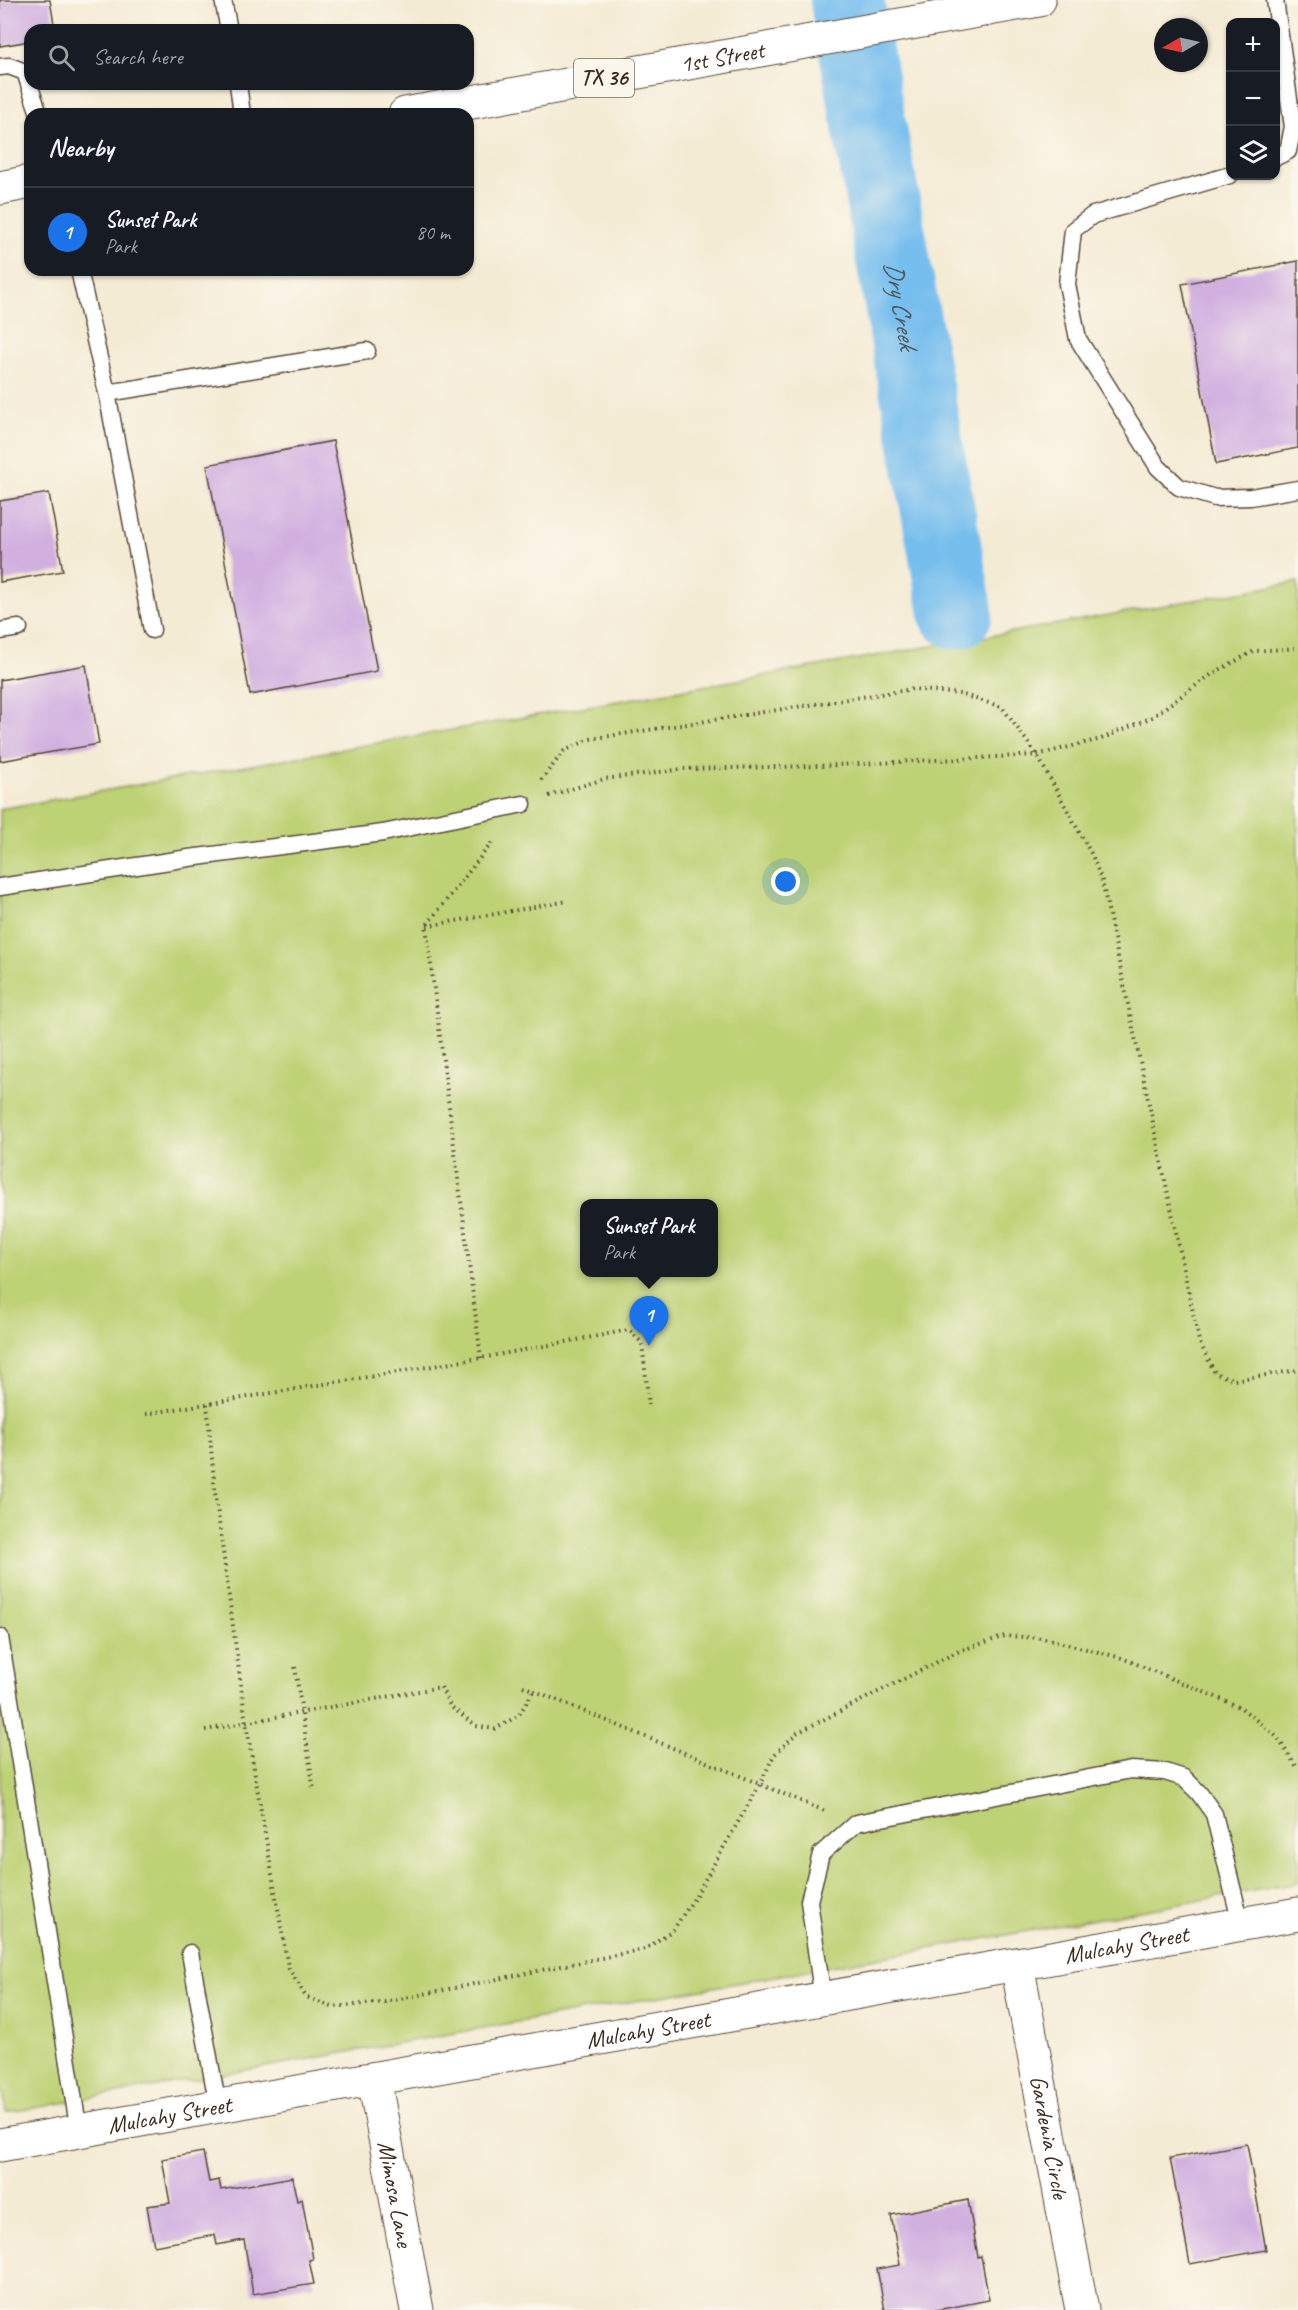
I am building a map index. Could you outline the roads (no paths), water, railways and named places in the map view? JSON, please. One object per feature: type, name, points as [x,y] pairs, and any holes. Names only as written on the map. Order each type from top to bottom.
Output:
[{"type":"street","name":"1st Street","points":[[438,108],[1039,0]]},
{"type":"street","points":[[0,188],[24,183]]},
{"type":"street","name":"Mulcahy Street","points":[[0,2145],[1298,1914]]},
{"type":"street","name":"Gardenia Circle","points":[[1017,1964],[1082,2310]]},
{"type":"street","name":"Mimosa Lane","points":[[374,2079],[417,2310]]},
{"type":"lane","points":[[223,0],[229,24]]},
{"type":"lane","points":[[1275,0],[1293,128],[1288,151],[1280,155]]},
{"type":"lane","points":[[0,67],[9,66],[24,72]]},
{"type":"lane","points":[[31,90],[37,108]]},
{"type":"lane","points":[[239,90],[241,108]]},
{"type":"lane","points":[[1226,176],[1093,214],[1073,230],[1066,284],[1078,339],[1158,467],[1179,487],[1215,498],[1251,497],[1298,489]]},
{"type":"lane","points":[[80,276],[107,393],[152,630]]},
{"type":"lane","points":[[107,393],[367,351]]},
{"type":"lane","points":[[0,631],[19,628]]},
{"type":"lane","points":[[0,887],[189,858],[383,833],[523,804]]},
{"type":"lane","points":[[0,1637],[79,2132]]},
{"type":"lane","points":[[823,1999],[809,1901],[821,1854],[856,1823],[1131,1770],[1165,1772],[1184,1778],[1199,1793],[1214,1814],[1241,1924]]},
{"type":"lane","points":[[190,1953],[218,2107]]},
{"type":"waterway","name":"Dry Creek","points":[[847,0],[956,612]]},
{"type":"place","name":"Sunset Park","points":[[649,1346]]}]
